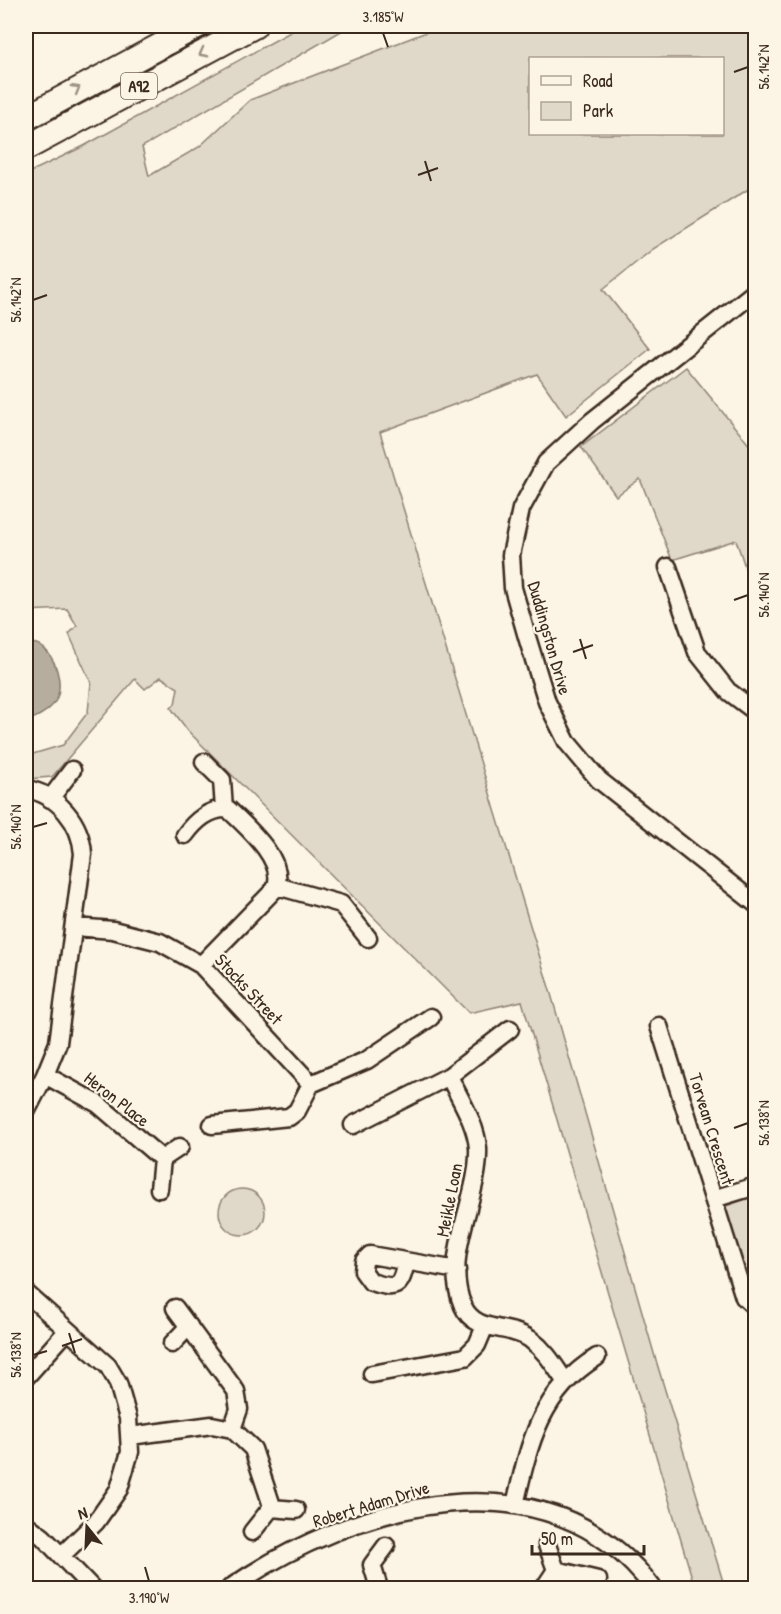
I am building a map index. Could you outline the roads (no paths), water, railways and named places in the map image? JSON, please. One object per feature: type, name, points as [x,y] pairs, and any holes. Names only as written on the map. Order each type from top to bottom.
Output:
[{"type":"highway","name":"A92","points":[[26,118],[196,26]]},
{"type":"highway","name":"A92","points":[[26,148],[254,26]]},
{"type":"street","name":"Duddingston Drive","points":[[756,291],[592,421],[546,463],[521,509],[511,555],[513,588],[527,637],[547,702],[567,742],[599,780],[756,904]]},
{"type":"street","points":[[668,567],[697,652],[729,691],[756,712]]},
{"type":"street","points":[[204,762],[222,780],[224,808]]},
{"type":"street","points":[[50,799],[72,770]]},
{"type":"street","points":[[26,789],[50,799],[65,810],[74,822],[82,845],[75,927],[58,1043],[26,1112]]},
{"type":"street","points":[[185,834],[199,820],[224,808],[228,809],[265,845],[273,861],[277,886]]},
{"type":"street","points":[[277,886],[341,904],[368,938]]},
{"type":"street","points":[[201,965],[277,886]]},
{"type":"street","name":"Stocks Street","points":[[75,927],[113,930],[153,940],[201,965],[311,1084]]},
{"type":"street","points":[[212,1125],[289,1117],[297,1111],[311,1084],[367,1060],[431,1017]]},
{"type":"street","name":"Torvean Crescent","points":[[659,1026],[744,1297],[756,1308]]},
{"type":"street","points":[[353,1125],[448,1076],[510,1029]]},
{"type":"street","name":"Heron Place","points":[[45,1075],[98,1104],[162,1159]]},
{"type":"street","name":"Meikle Loan","points":[[448,1076],[473,1126],[478,1148],[476,1173],[457,1270],[462,1305],[475,1322],[528,1338],[548,1354],[565,1381]]},
{"type":"street","points":[[159,1189],[162,1159],[180,1147]]},
{"type":"street","points":[[713,1199],[756,1186]]},
{"type":"street","points":[[406,1262],[457,1270]]},
{"type":"street","points":[[26,1293],[108,1366],[125,1404],[130,1436],[127,1469],[119,1490],[96,1522],[62,1556]]},
{"type":"street","points":[[175,1308],[236,1391],[239,1409],[232,1429]]},
{"type":"street","points":[[172,1344],[189,1326]]},
{"type":"street","points":[[372,1374],[465,1357],[477,1345],[485,1326]]},
{"type":"street","points":[[26,1377],[68,1331]]},
{"type":"street","points":[[515,1505],[535,1430],[565,1381],[597,1357]]},
{"type":"street","points":[[130,1436],[212,1425],[232,1429],[247,1442],[257,1456],[271,1508]]},
{"type":"street","name":"Robert Adam Drive","points":[[230,1588],[264,1565],[292,1550],[410,1509],[460,1501],[515,1505],[548,1512],[589,1532],[627,1560],[653,1588]]},
{"type":"street","points":[[271,1508],[296,1510]]},
{"type":"street","points":[[252,1532],[271,1508]]},
{"type":"street","points":[[26,1524],[44,1537],[92,1588]]},
{"type":"street","points":[[547,1545],[556,1570]]},
{"type":"street","points":[[379,1588],[372,1564],[386,1546]]},
{"type":"street","points":[[556,1570],[598,1580]]},
{"type":"street","points":[[544,1588],[556,1570]]}]
